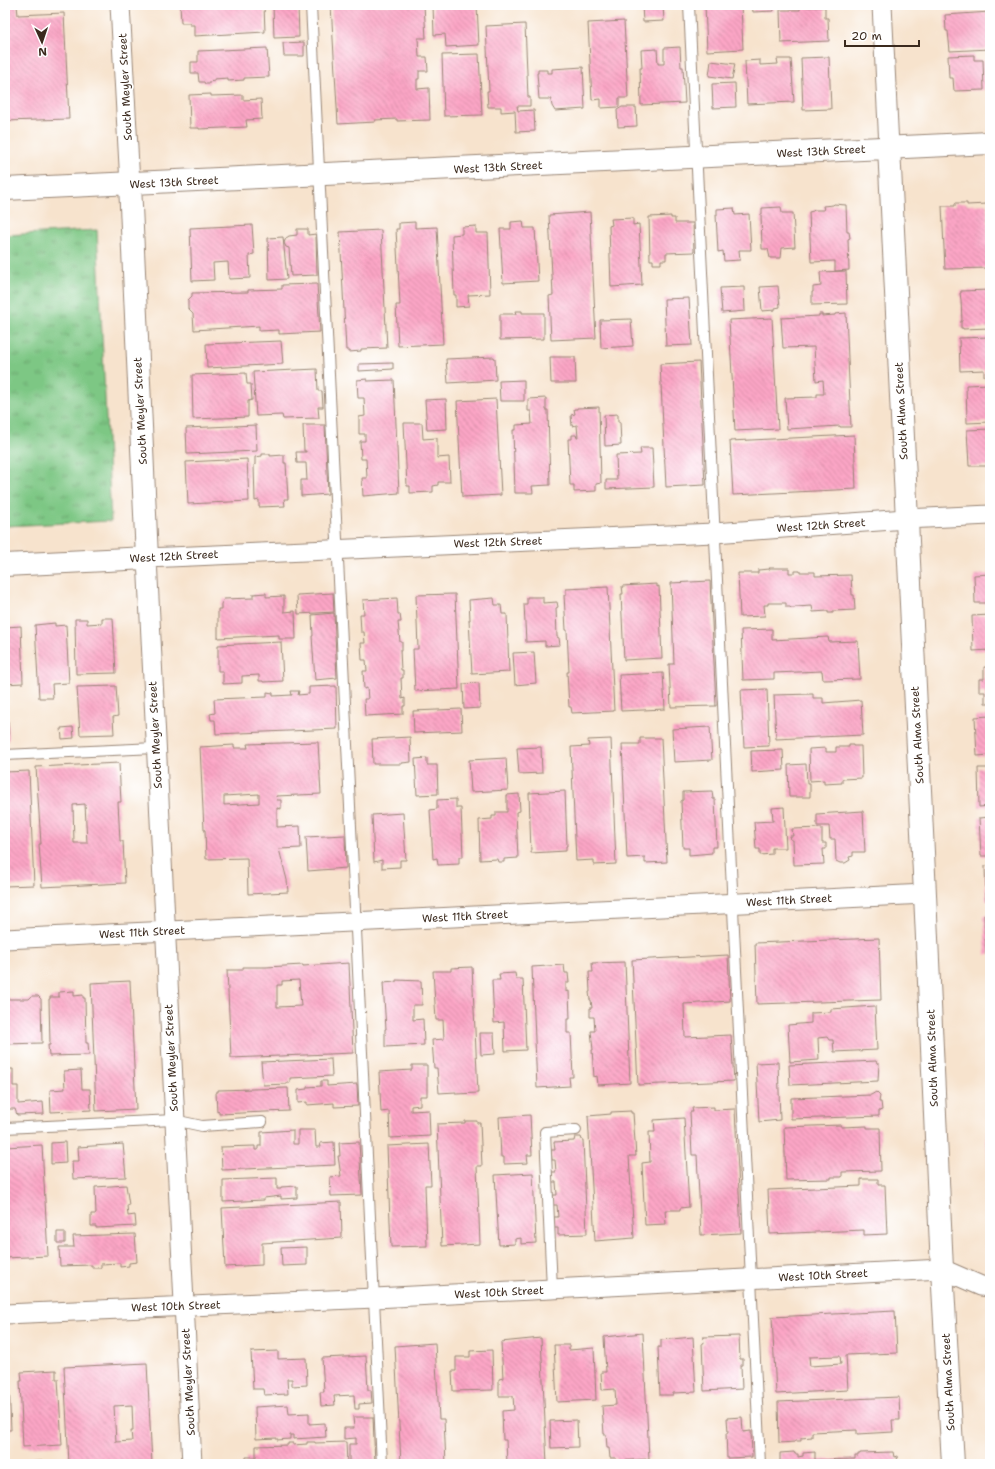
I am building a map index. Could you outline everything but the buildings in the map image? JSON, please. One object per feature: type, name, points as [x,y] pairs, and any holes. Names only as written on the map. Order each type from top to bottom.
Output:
[{"type":"street","name":"South Meyler Street","points":[[120,5],[130,184],[164,930],[192,1464]]},
{"type":"street","name":"South Alma Street","points":[[882,5],[942,1269],[953,1464]]},
{"type":"street","name":"West 13th Street","points":[[5,190],[990,143]]},
{"type":"street","name":"West 12th Street","points":[[5,565],[338,548],[714,533],[906,519],[990,515]]},
{"type":"street","name":"West 11th Street","points":[[5,939],[164,930],[925,894]]},
{"type":"street","name":"West 10th Street","points":[[5,1314],[184,1305],[375,1298],[942,1269],[987,1282]]},
{"type":"lane","points":[[311,5],[382,1464]]},
{"type":"lane","points":[[688,5],[760,1464]]},
{"type":"lane","points":[[5,755],[156,748]]},
{"type":"lane","points":[[5,1128],[174,1120],[202,1126],[262,1122]]},
{"type":"lane","points":[[552,1289],[545,1132],[576,1130]]},
{"type":"green space","points":[[97,230],[111,521],[5,526],[5,235]]}]
